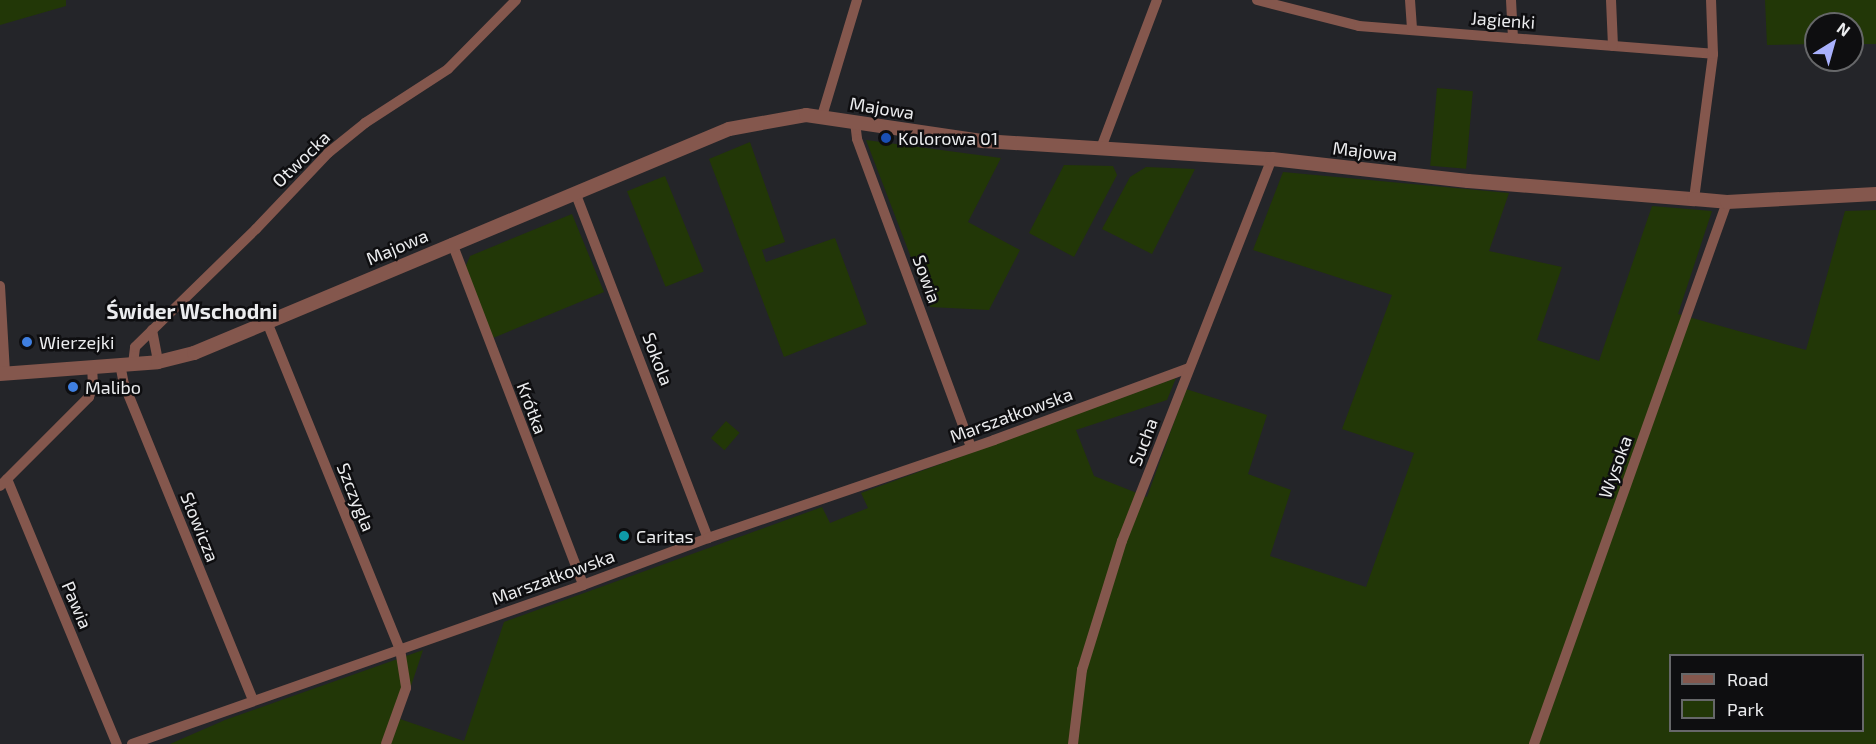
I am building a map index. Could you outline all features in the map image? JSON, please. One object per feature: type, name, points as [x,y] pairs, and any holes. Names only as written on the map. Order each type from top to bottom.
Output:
[{"type":"street","name":"Otwocka","points":[[126,364],[135,347],[256,230],[328,153],[365,123],[448,69],[516,0]]},
{"type":"street","points":[[822,116],[857,0]]},
{"type":"street","points":[[1101,148],[1157,0]]},
{"type":"street","name":"Jagienki","points":[[1257,0],[1359,26],[1713,54]]},
{"type":"street","points":[[1410,0],[1412,30]]},
{"type":"street","points":[[1511,0],[1513,37]]},
{"type":"street","points":[[1611,0],[1613,46]]},
{"type":"street","points":[[1694,200],[1713,54],[1711,0]]},
{"type":"street","name":"Majowa","points":[[2,373],[158,362],[194,353],[452,243],[729,129],[787,117],[822,116],[983,141],[1272,159],[1468,181],[1694,200],[1727,202],[1876,194]]},
{"type":"street","name":"Sowia","points":[[855,122],[857,139],[971,447]]},
{"type":"street","name":"Sucha","points":[[1073,744],[1083,670],[1119,552],[1272,159]]},
{"type":"street","name":"Sokola","points":[[575,192],[708,538]]},
{"type":"street","name":"Wysoka","points":[[1534,744],[1727,202]]},
{"type":"street","name":"Krótka","points":[[452,243],[583,585]]},
{"type":"street","points":[[0,286],[2,373]]},
{"type":"street","name":"Szczygla","points":[[267,322],[400,649],[406,688],[386,744]]},
{"type":"street","points":[[152,330],[158,362]]},
{"type":"street","name":"Słowicza","points":[[126,364],[124,384],[253,700]]},
{"type":"street","points":[[3,483],[89,397],[93,385],[92,367]]},
{"type":"street","name":"Marszałkowska","points":[[132,744],[1189,368]]},
{"type":"street","name":"Pawia","points":[[3,483],[117,744]]},
{"type":"green space","points":[[0,0],[66,0],[66,6],[0,25]]},
{"type":"green space","points":[[1765,0],[1876,0],[1876,44],[1864,44],[1864,12],[1804,12],[1804,44],[1767,45]]},
{"type":"green space","points":[[1437,88],[1473,91],[1466,169],[1430,166]]},
{"type":"green space","points":[[866,140],[1001,158],[968,222],[1020,250],[989,310],[930,307]]},
{"type":"green space","points":[[750,142],[785,242],[762,250],[766,262],[835,238],[867,324],[784,357],[709,159]]},
{"type":"green space","points":[[1064,165],[1113,166],[1117,175],[1074,257],[1029,233]]},
{"type":"green space","points":[[1146,167],[1195,169],[1152,254],[1102,229],[1130,177]]},
{"type":"green space","points":[[1283,172],[1509,193],[1489,251],[1562,267],[1537,340],[1599,361],[1652,206],[1712,211],[1678,314],[1806,350],[1845,211],[1876,210],[1876,744],[170,744],[225,720],[423,650],[400,719],[464,741],[504,622],[822,507],[830,523],[868,508],[861,493],[1176,378],[1167,400],[1076,430],[1094,476],[1147,497],[1186,389],[1267,415],[1248,474],[1291,490],[1270,556],[1366,587],[1414,453],[1342,429],[1392,295],[1253,250]]},
{"type":"green space","points":[[665,176],[704,271],[666,287],[627,191]]},
{"type":"green space","points":[[572,214],[604,292],[493,338],[465,268],[470,256]]},
{"type":"green space","points":[[726,421],[740,433],[724,450],[711,438]]},
{"type":"place","name":"Kolorowa 01","points":[[886,138]]},
{"type":"place","name":"Wierzejki","points":[[27,342]]},
{"type":"place","name":"Malibo","points":[[73,387]]},
{"type":"place","name":"Caritas","points":[[624,536]]},
{"type":"district","name":"Świder Wschodni","points":[[192,311]]}]
